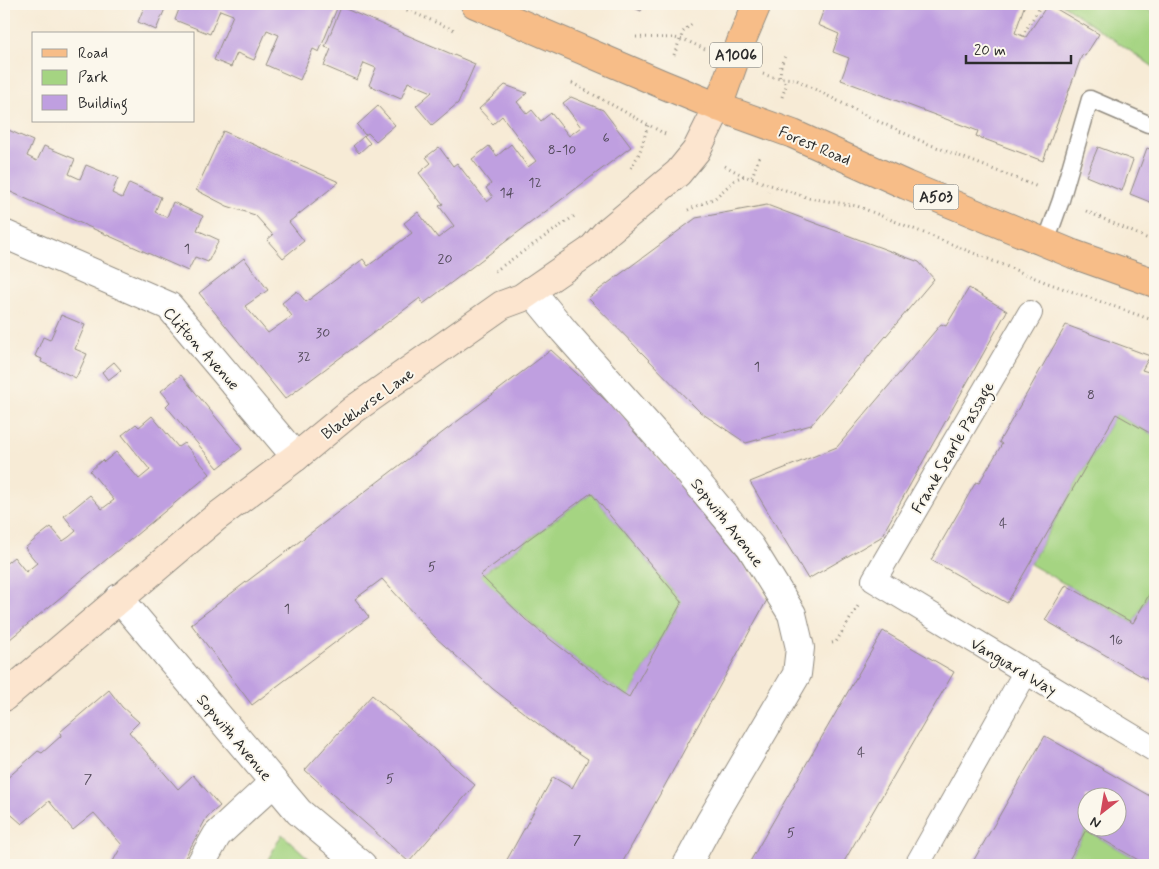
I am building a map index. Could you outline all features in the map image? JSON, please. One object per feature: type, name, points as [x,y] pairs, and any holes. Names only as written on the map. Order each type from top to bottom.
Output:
[{"type":"main road","name":"Forest Road","points":[[475,4],[718,107],[800,137],[906,185],[1073,254],[1155,283]]},
{"type":"main road","name":"A1006","points":[[718,107],[741,42],[757,4]]},
{"type":"main road","name":"Blackhorse Lane","points":[[4,696],[215,518],[296,457],[353,410],[502,305],[521,298],[591,250],[606,233],[678,173],[696,151],[718,107]]},
{"type":"street","name":"Clifton Avenue","points":[[4,234],[169,306],[296,457]]},
{"type":"street","name":"Sopwith Avenue","points":[[531,290],[564,331],[676,457],[750,546],[792,614],[800,648],[797,674],[710,822],[687,865]]},
{"type":"street","name":"Frank Searle Passage","points":[[874,580],[1030,314]]},
{"type":"street","name":"Vanguard Way","points":[[874,580],[1155,750]]},
{"type":"street","name":"Sopwith Avenue","points":[[119,598],[298,812],[362,865]]},
{"type":"street","points":[[917,865],[1025,673]]},
{"type":"street","points":[[200,865],[217,836],[273,783]]},
{"type":"lane","points":[[1046,242],[1061,200],[1090,99],[1148,124]]},
{"type":"path","points":[[1022,36],[1042,4]]},
{"type":"path","points":[[673,56],[683,32],[691,24]]},
{"type":"path","points":[[680,39],[695,45]]},
{"type":"path","points":[[784,90],[786,86],[782,78],[781,64],[785,56]]},
{"type":"path","points":[[768,76],[795,79],[860,113],[921,141],[1042,189],[1058,196],[1061,200],[1155,242]]},
{"type":"path","points":[[644,141],[647,124],[670,136]]},
{"type":"path","points":[[752,178],[758,161]]},
{"type":"path","points":[[725,166],[744,176],[808,198],[857,206],[1046,282],[1155,322]]},
{"type":"path","points":[[727,187],[736,179],[744,176]]},
{"type":"path","points":[[800,648],[836,642],[874,580]]},
{"type":"green space","points":[[1062,4],[1139,4],[1155,14],[1155,68]]},
{"type":"green space","points":[[1116,414],[1155,436],[1155,584],[1133,623],[1030,564]]},
{"type":"green space","points":[[591,493],[682,602],[629,697],[552,640],[480,576]]},
{"type":"green space","points":[[282,834],[316,865],[265,865]]},
{"type":"green space","points":[[1083,836],[1096,836],[1147,865],[1066,865]]},
{"type":"building","points":[[136,4],[167,4],[156,30],[138,22],[144,7]]},
{"type":"building","points":[[181,4],[334,4],[338,6],[319,52],[313,49],[300,80],[266,65],[279,35],[267,30],[254,60],[237,53],[231,67],[214,60],[233,15],[220,10],[210,34],[175,20]]},
{"type":"building","points":[[625,4],[644,4],[641,11]]},
{"type":"building","points":[[826,4],[1025,4],[1015,33],[1026,37],[1048,4],[1099,34],[1085,56],[1082,55],[1043,161],[976,136],[978,131],[841,80],[849,58],[833,52],[839,34],[818,25]]},
{"type":"building","points":[[341,7],[475,64],[458,103],[432,125],[416,106],[432,92],[408,82],[401,99],[369,85],[376,68],[364,63],[357,80],[324,66],[331,49],[325,47]]},
{"type":"building","points":[[505,85],[527,93],[517,102],[527,114],[532,110],[541,121],[551,113],[569,136],[581,127],[563,103],[571,97],[603,110],[631,147],[423,304],[420,298],[285,399],[199,293],[244,258],[268,290],[245,306],[268,333],[292,316],[282,303],[297,291],[306,302],[363,259],[368,266],[412,233],[404,223],[418,212],[438,238],[454,226],[439,206],[443,204],[419,173],[431,163],[426,157],[439,147],[453,166],[457,163],[487,202],[493,197],[486,188],[491,184],[472,159],[489,146],[497,156],[511,144],[528,167],[536,161],[502,116],[493,124],[479,109]]},
{"type":"building","points":[[378,106],[395,125],[376,141],[368,133],[365,135],[357,125]]},
{"type":"building","points":[[4,128],[33,141],[27,156],[37,161],[44,146],[75,159],[69,174],[80,179],[86,165],[118,178],[112,193],[122,198],[129,183],[161,197],[155,212],[159,214],[167,217],[173,202],[203,216],[197,230],[219,240],[208,262],[195,257],[188,271],[4,189]]},
{"type":"building","points":[[223,131],[339,182],[289,222],[304,241],[283,258],[267,240],[273,235],[255,215],[227,206],[196,190]]},
{"type":"building","points":[[364,136],[370,143],[359,153],[353,146]]},
{"type":"building","points":[[1098,147],[1133,160],[1122,191],[1086,176]]},
{"type":"building","points":[[1147,148],[1155,151],[1155,204],[1130,194]]},
{"type":"building","points":[[767,205],[919,262],[934,279],[811,425],[746,443],[700,412],[588,298],[696,218]]},
{"type":"building","points":[[969,288],[1007,311],[881,537],[808,579],[750,482],[837,447],[941,324],[946,326]]},
{"type":"building","points":[[61,315],[85,325],[75,349],[87,354],[76,378],[41,362],[42,359],[35,356],[43,337],[50,340]]},
{"type":"building","points":[[1066,325],[1150,356],[1142,370],[1155,374],[1155,436],[1116,414],[1007,603],[931,560],[976,482],[979,483],[1002,444],[999,442]]},
{"type":"building","points":[[551,350],[626,419],[739,556],[767,600],[621,865],[504,865],[553,777],[572,788],[588,759],[555,737],[493,689],[435,637],[382,579],[355,599],[369,617],[252,705],[191,624]],"holes":[[[591,493],[682,602],[629,697],[602,679],[526,620],[480,575]]]},
{"type":"building","points":[[114,362],[121,370],[108,380],[102,372]]},
{"type":"building","points":[[181,375],[242,449],[218,468],[166,406],[170,402],[161,391]]},
{"type":"building","points":[[152,416],[178,447],[184,443],[210,474],[4,644],[4,565],[14,557],[26,572],[37,563],[25,548],[38,537],[51,527],[63,541],[69,537],[76,531],[64,516],[90,495],[102,509],[114,500],[90,471],[102,460],[104,462],[116,452],[139,479],[150,470],[122,435],[136,424],[139,427]]},
{"type":"building","points":[[1155,584],[1155,684],[1045,620],[1066,585],[1133,623]]},
{"type":"building","points":[[883,631],[954,672],[842,865],[748,865]]},
{"type":"building","points":[[109,690],[122,707],[139,722],[129,732],[178,789],[193,775],[220,806],[207,817],[181,865],[111,865],[122,845],[94,813],[73,830],[49,801],[22,824],[4,810],[4,781],[38,751],[42,753],[61,736],[60,732]]},
{"type":"building","points":[[372,695],[475,785],[409,862],[305,770]]},
{"type":"building","points":[[1045,736],[1155,799],[1155,865],[1147,865],[1096,836],[1126,836],[1126,786],[1076,786],[1076,836],[1083,836],[1066,865],[971,865]]}]
